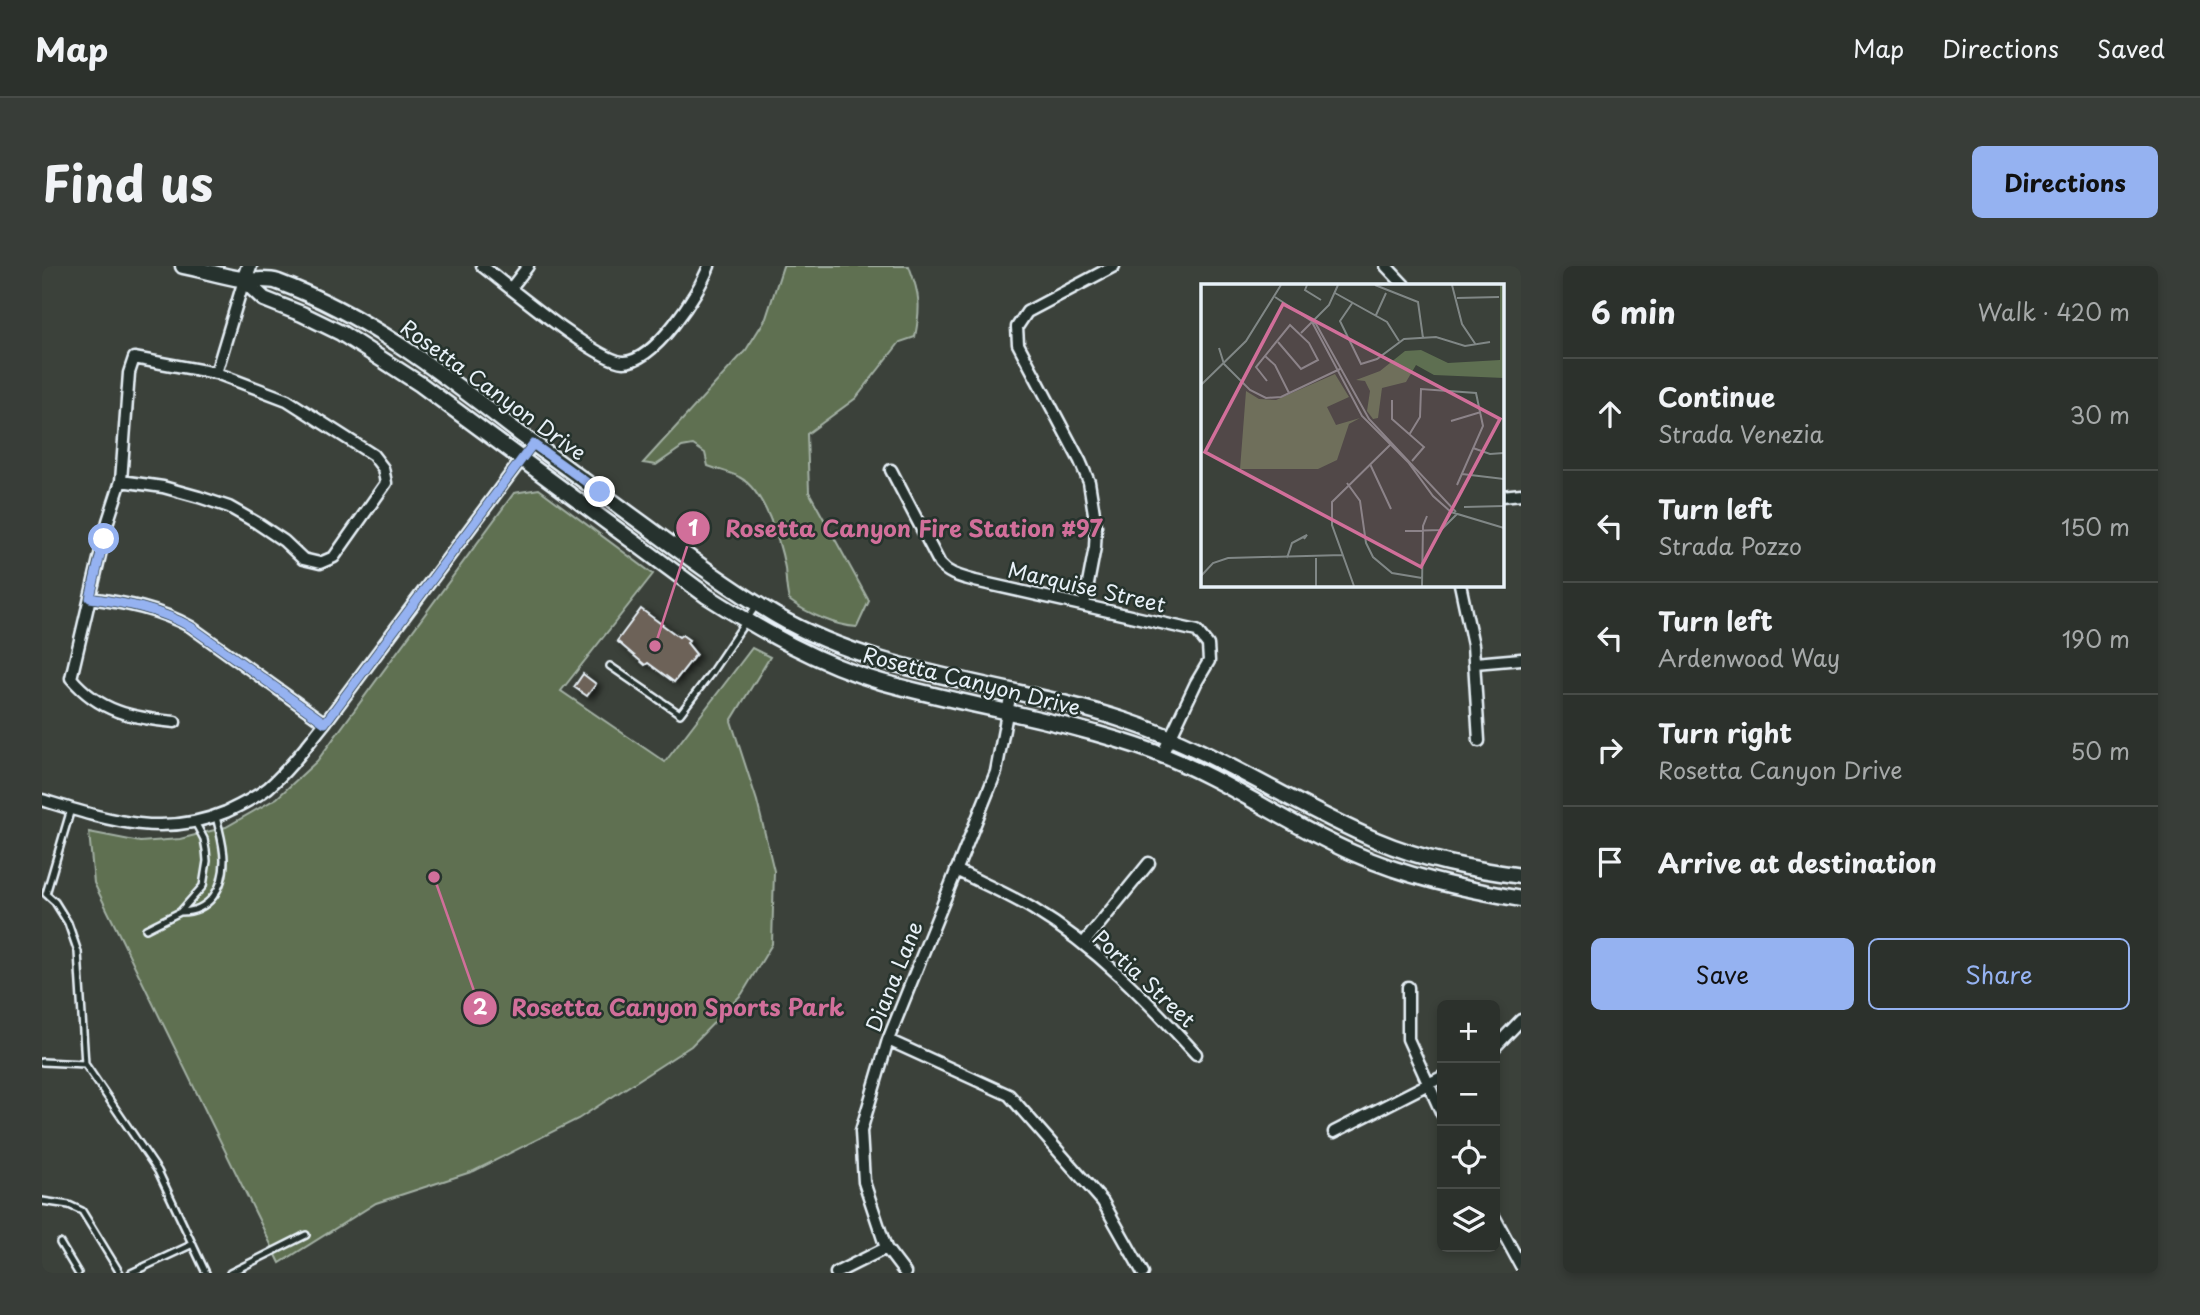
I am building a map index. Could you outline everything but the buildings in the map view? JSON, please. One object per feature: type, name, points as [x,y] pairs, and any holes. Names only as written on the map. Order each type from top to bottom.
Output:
[{"type":"street","name":"Rosetta Canyon Drive","points":[[183,266],[246,273],[272,280],[308,294],[360,320],[421,360],[722,582],[779,617],[824,639],[877,659],[1127,721],[1203,752],[1314,811],[1376,840],[1426,858],[1483,871],[1521,876]]},
{"type":"street","points":[[482,266],[578,340],[619,362],[634,360],[646,352],[675,323],[696,294],[709,266]]},
{"type":"street","points":[[511,288],[528,266]]},
{"type":"street","points":[[1084,605],[1096,536],[1089,482],[1018,344],[1017,327],[1027,312],[1114,266]]},
{"type":"street","points":[[1386,266],[1400,284]]},
{"type":"street","name":"Rosetta Canyon Drive","points":[[246,273],[264,299],[302,314],[374,353],[707,596],[807,653],[880,681],[1094,732],[1162,755],[1353,853],[1425,879],[1471,891],[1521,899]]},
{"type":"street","points":[[216,373],[246,273]]},
{"type":"street","points":[[121,481],[163,487],[229,508],[284,541],[303,559],[320,563],[334,557],[386,483],[383,468],[373,455],[287,400],[216,373],[134,358],[129,373],[121,481],[108,521],[71,678],[84,693],[107,708],[141,719],[175,722]]},
{"type":"street","points":[[42,800],[136,825],[165,826],[216,816],[252,800],[290,766],[325,723],[533,444]]},
{"type":"street","name":"Marquise Street","points":[[891,470],[945,571],[975,581],[1196,631],[1208,645],[1209,661],[1162,755]]},
{"type":"street","points":[[1460,586],[1473,645],[1479,741]]},
{"type":"street","points":[[90,598],[132,604],[181,621],[325,723]]},
{"type":"street","points":[[1475,663],[1521,659]]},
{"type":"street","name":"Diana Lane","points":[[905,1273],[886,1248],[864,1182],[861,1131],[888,1040],[996,772],[1011,692]]},
{"type":"street","points":[[1083,943],[1149,863]]},
{"type":"street","name":"Portia Street","points":[[956,870],[1032,908],[1083,943],[1116,971],[1196,1054]]},
{"type":"street","points":[[1408,987],[1408,1039],[1437,1102]]},
{"type":"street","points":[[1500,1042],[1521,1020]]},
{"type":"street","points":[[888,1040],[1009,1095],[1103,1202],[1143,1273]]},
{"type":"street","points":[[1334,1132],[1437,1080]]},
{"type":"street","points":[[1500,1227],[1521,1265]]},
{"type":"street","points":[[836,1273],[886,1248]]},
{"type":"lane","points":[[610,666],[680,714],[757,604]]},
{"type":"lane","points":[[71,809],[44,894],[55,902],[68,923],[78,952],[85,1063],[158,1171],[206,1273]]},
{"type":"lane","points":[[180,912],[194,912],[204,907],[213,897],[222,877],[224,859],[216,816]]},
{"type":"lane","points":[[146,929],[180,912],[202,886],[207,861],[206,849],[195,822]]},
{"type":"lane","points":[[42,1062],[85,1063]]},
{"type":"lane","points":[[42,1201],[82,1210],[120,1273]]},
{"type":"lane","points":[[230,1273],[306,1235]]},
{"type":"lane","points":[[60,1243],[78,1273]]},
{"type":"lane","points":[[131,1273],[192,1244]]},
{"type":"green space","points":[[783,266],[909,266],[917,293],[919,309],[915,337],[900,342],[856,398],[807,434],[809,492],[869,601],[857,627],[821,618],[789,600],[785,568],[775,531],[763,504],[748,484],[735,475],[708,466],[705,453],[693,445],[682,447],[656,465],[643,463],[746,350],[766,318]]},
{"type":"green space","points":[[539,489],[653,574],[561,691],[665,762],[752,648],[770,657],[731,721],[757,801],[774,871],[772,944],[742,994],[691,1046],[578,1119],[474,1171],[376,1203],[280,1263],[94,883],[89,832],[140,842],[180,839],[226,827],[277,798],[317,761],[514,493]]},
{"type":"place","name":"Rosetta Canyon Fire Station #97","points":[[655,646]]},
{"type":"place","name":"Rosetta Canyon Sports Park","points":[[434,877]]},
{"type":"route","points":[[104,539],[90,598],[132,604],[171,616],[191,627],[325,723],[533,444],[600,492]]}]
